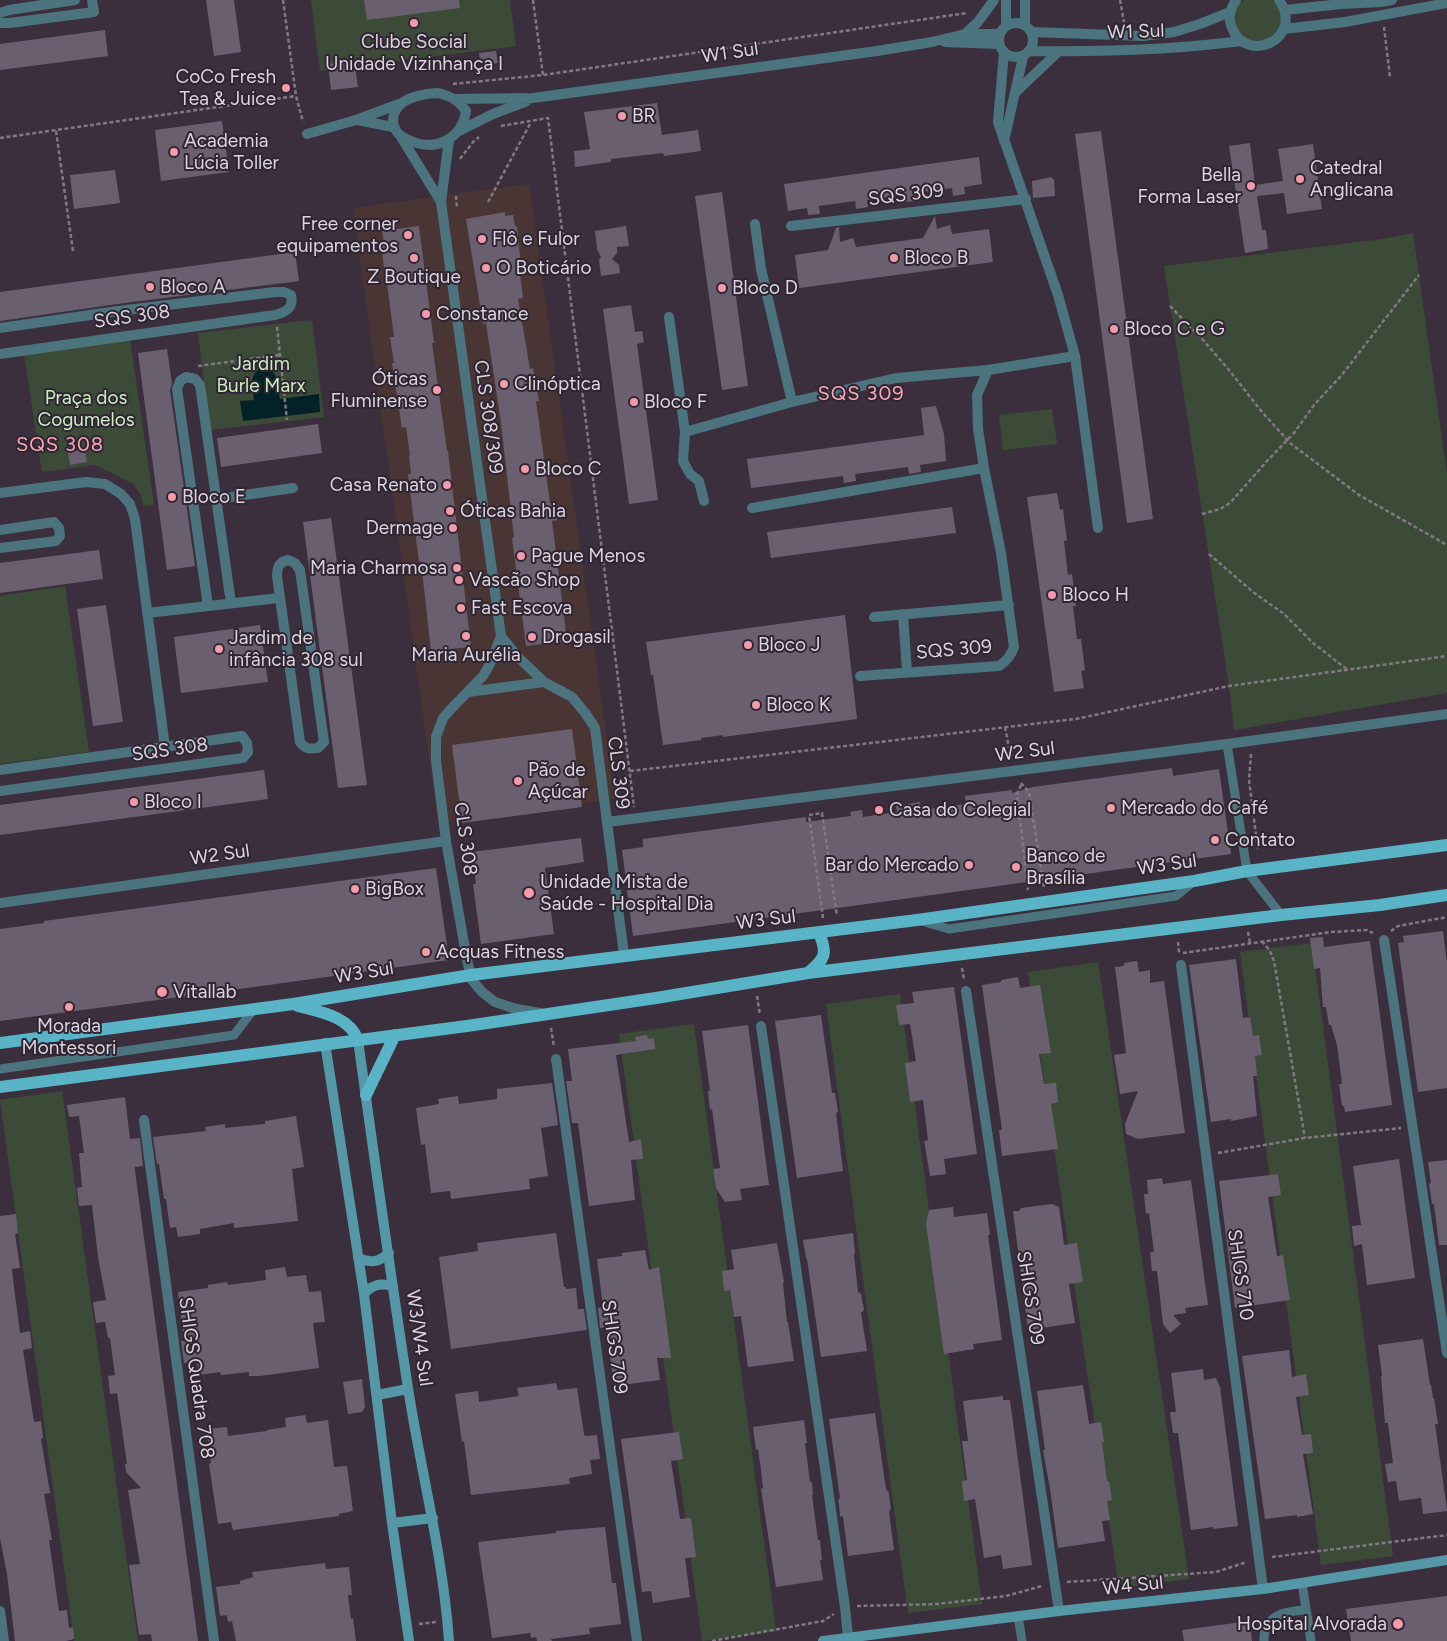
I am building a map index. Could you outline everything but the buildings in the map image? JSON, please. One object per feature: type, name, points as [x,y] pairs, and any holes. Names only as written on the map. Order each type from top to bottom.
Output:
[{"type":"main road","name":"W3 Sul","points":[[0,1043],[253,1010],[470,974],[528,969],[624,955],[918,920],[1194,881],[1247,871],[1447,845]]},
{"type":"main road","points":[[0,1087],[549,1014],[808,973],[1281,915],[1370,906],[1447,895]]},
{"type":"main road","points":[[808,973],[821,963],[824,954],[822,932]]},
{"type":"main road","points":[[293,1004],[322,1012],[341,1020],[351,1028],[358,1040]]},
{"type":"main road","points":[[366,1095],[395,1035]]},
{"type":"main road","name":"W3/W4 Sul","points":[[358,1040],[408,1390],[433,1518],[449,1641]]},
{"type":"main road","points":[[325,1043],[364,1294],[392,1523],[409,1641]]},
{"type":"main road","points":[[358,1258],[368,1262],[375,1262],[381,1260],[389,1253]]},
{"type":"main road","points":[[364,1294],[369,1288],[381,1283],[393,1286]]},
{"type":"main road","points":[[377,1395],[408,1390]]},
{"type":"main road","points":[[392,1523],[433,1518]]},
{"type":"main road","name":"W4 Sul","points":[[823,1641],[1059,1611],[1263,1589],[1447,1560]]},
{"type":"street","points":[[0,13],[74,0]]},
{"type":"street","points":[[0,22],[10,23],[94,12],[92,0]]},
{"type":"street","points":[[965,34],[978,22],[994,0]]},
{"type":"street","points":[[1006,0],[998,122],[1058,295],[1075,356],[1098,528]]},
{"type":"street","points":[[1004,142],[1015,93],[1027,54],[1034,42],[1028,28],[1024,0]]},
{"type":"street","points":[[1236,0],[1230,12],[1230,23],[1234,33],[1241,41]]},
{"type":"street","points":[[1280,0],[1285,10],[1284,29],[1321,26],[1447,3]]},
{"type":"street","points":[[1285,10],[1392,0]]},
{"type":"street","name":"W1 Sul","points":[[1028,28],[1143,36],[1174,32],[1230,12]]},
{"type":"street","points":[[1002,39],[1015,23],[1028,28]]},
{"type":"street","name":"W1 Sul","points":[[1027,54],[1059,51],[1196,47],[1241,41],[1251,45],[1262,46],[1271,43],[1279,37],[1284,29]]},
{"type":"street","name":"W1 Sul","points":[[454,99],[533,98],[877,51],[932,42],[965,34],[1002,39]]},
{"type":"street","points":[[1002,39],[1013,58],[1027,54]]},
{"type":"street","name":"W1 Sul","points":[[932,42],[1002,39]]},
{"type":"street","points":[[1015,93],[1059,51]]},
{"type":"street","points":[[307,134],[356,120],[424,94],[438,93],[454,99],[460,102],[466,111],[464,121],[458,132],[449,139],[436,144],[419,144],[401,136],[393,127],[356,120]]},
{"type":"street","name":"W1 Sul","points":[[458,132],[493,114],[533,98]]},
{"type":"street","points":[[393,127],[393,117],[399,104]]},
{"type":"street","name":"CLS 308/309","points":[[401,136],[440,202]]},
{"type":"street","name":"CLS 308/309","points":[[449,139],[440,202],[501,636]]},
{"type":"street","name":"SQS 309","points":[[791,226],[1026,199]]},
{"type":"street","points":[[755,224],[761,269],[792,402]]},
{"type":"street","name":"SQS 308","points":[[0,328],[118,311],[275,292],[284,292],[291,295],[292,301],[291,306],[286,312],[275,315],[0,354]]},
{"type":"street","points":[[669,317],[686,432],[683,461],[690,474],[698,480],[704,501]]},
{"type":"street","points":[[686,432],[792,402],[896,378],[988,370],[1075,356]]},
{"type":"street","name":"SQS 309","points":[[860,676],[999,666],[1012,653],[1014,647],[1002,552],[984,468],[978,429],[977,395],[988,370]]},
{"type":"street","points":[[208,606],[177,389],[180,381],[186,377],[195,379],[200,385],[231,603]]},
{"type":"street","points":[[752,508],[984,468]]},
{"type":"street","name":"SQS 308","points":[[0,493],[86,482],[105,484],[121,494],[130,504],[135,520],[165,747]]},
{"type":"street","points":[[217,500],[293,488]]},
{"type":"street","points":[[0,530],[54,522],[59,528],[60,536],[56,541],[0,548]]},
{"type":"street","points":[[288,560],[295,563],[300,570],[324,742],[318,748],[308,749],[300,742],[279,598],[276,576],[277,567],[282,562],[288,560]]},
{"type":"street","points":[[147,613],[279,598]]},
{"type":"street","points":[[874,617],[1009,606]]},
{"type":"street","name":"SQS 309","points":[[903,614],[907,672]]},
{"type":"street","name":"CLS 309","points":[[501,636],[517,656],[544,682],[572,697],[595,728],[624,955]]},
{"type":"street","name":"CLS 308","points":[[501,636],[483,676],[443,718],[436,737],[436,760],[446,841],[470,974],[477,987],[494,1002],[516,1009],[549,1014]]},
{"type":"street","points":[[468,692],[544,682]]},
{"type":"street","name":"W2 Sul","points":[[607,822],[1227,744],[1447,714]]},
{"type":"street","name":"SQS 308","points":[[0,770],[242,736],[247,743],[248,752],[243,758],[0,792]]},
{"type":"street","name":"W2 Sul","points":[[0,903],[446,841]]},
{"type":"street","points":[[1383,941],[1447,1353]]},
{"type":"street","name":"SHIGS 710","points":[[1181,965],[1263,1589]]},
{"type":"street","name":"SHIGS 709","points":[[966,991],[1059,1611]]},
{"type":"street","points":[[761,1026],[848,1637]]},
{"type":"street","name":"SHIGS 709","points":[[556,1059],[637,1641]]},
{"type":"street","name":"SHIGS Quadra 708","points":[[144,1120],[214,1641]]},
{"type":"street","points":[[0,1611],[4,1641]]},
{"type":"lane","points":[[1227,744],[1247,871],[1281,915]]},
{"type":"lane","points":[[918,920],[949,929],[1176,896],[1194,881]]},
{"type":"lane","points":[[0,1069],[234,1035],[253,1010]]},
{"type":"lane","points":[[1302,1583],[1311,1641]]},
{"type":"lane","points":[[1264,1641],[1267,1626],[1274,1618],[1292,1611],[1306,1610]]},
{"type":"lane","points":[[1018,1616],[1022,1641]]},
{"type":"path","points":[[283,0],[296,96],[307,134]]},
{"type":"path","points":[[533,0],[543,75]]},
{"type":"path","points":[[1120,0],[1126,36]]},
{"type":"path","points":[[453,84],[543,75],[988,10]]},
{"type":"path","points":[[1382,16],[1390,77]]},
{"type":"path","points":[[0,138],[296,96]]},
{"type":"path","points":[[499,126],[548,118],[636,818]]},
{"type":"path","points":[[488,202],[531,121]]},
{"type":"path","points":[[56,131],[73,251]]},
{"type":"path","points":[[458,164],[472,142],[480,136]]},
{"type":"path","points":[[455,195],[457,207]]},
{"type":"path","points":[[1202,514],[1220,509],[1230,503],[1341,376],[1419,275]]},
{"type":"path","points":[[1170,306],[1219,358],[1287,440],[1359,496],[1447,545]]},
{"type":"path","points":[[277,330],[287,420]]},
{"type":"path","points":[[200,385],[198,366],[280,355]]},
{"type":"path","points":[[1209,554],[1254,592],[1284,614],[1313,643],[1348,670]]},
{"type":"path","points":[[630,771],[1076,719],[1229,686],[1447,656]]},
{"type":"path","points":[[1004,727],[1008,748],[1019,770],[1021,784],[1017,794],[1030,904]]},
{"type":"path","points":[[1249,741],[1251,759],[1248,780],[1258,851]]},
{"type":"path","points":[[1021,784],[1029,792],[1046,902]]},
{"type":"path","points":[[822,932],[809,815],[822,813],[838,930]]},
{"type":"path","points":[[1179,953],[1331,932],[1372,932],[1383,941],[1398,926],[1447,917]]},
{"type":"path","points":[[1176,928],[1181,965]]},
{"type":"path","points":[[1262,941],[1270,951],[1274,961],[1304,1138]]},
{"type":"path","points":[[960,955],[966,991]]},
{"type":"path","points":[[756,982],[761,1026]]},
{"type":"path","points":[[549,1014],[556,1059]]},
{"type":"path","points":[[1206,1154],[1304,1138],[1413,1127]]},
{"type":"path","points":[[712,1641],[823,1621],[845,1607],[938,1604],[1006,1596],[1055,1583],[1216,1572],[1259,1558],[1447,1535]]},
{"type":"path","points":[[407,1626],[447,1621]]},
{"type":"shaded area","points":[[529,184],[615,799],[438,823],[353,208]]},
{"type":"shaded area","points":[[261,368],[267,369],[274,374],[278,383],[280,399],[319,394],[320,412],[243,421],[240,401],[254,400],[253,378]]},
{"type":"green space","name":"Clube Social Unidade Vizinhança I","points":[[311,0],[510,0],[516,46],[320,71]]},
{"type":"green space","points":[[1243,0],[1273,0],[1275,2],[1281,17],[1280,26],[1276,33],[1269,38],[1252,40],[1244,37],[1238,31],[1235,21],[1236,10]]},
{"type":"green space","points":[[1413,233],[1447,474],[1447,693],[1234,730],[1229,686],[1164,266],[1383,239]]},
{"type":"green space","name":"Jardim Burle Marx","points":[[312,320],[324,417],[210,430],[198,333]]},
{"type":"green space","name":"Praça dos Cogumelos","points":[[130,340],[154,505],[143,506],[141,495],[132,483],[95,465],[42,472],[24,354]]},
{"type":"green space","points":[[1052,409],[1057,444],[1003,450],[999,415]]},
{"type":"green space","points":[[65,586],[89,752],[0,764],[0,596]]},
{"type":"green space","points":[[1312,943],[1393,1556],[1321,1565],[1240,952]]},
{"type":"green space","points":[[1098,962],[1189,1579],[1119,1588],[1028,972]]},
{"type":"green space","points":[[900,994],[982,1604],[908,1613],[826,1004]]},
{"type":"green space","points":[[694,1024],[776,1631],[702,1641],[619,1034]]},
{"type":"green space","points":[[62,1091],[138,1641],[74,1641],[0,1100]]},
{"type":"place","name":"Clube Social Unidade Vizinhança I","points":[[414,23]]},
{"type":"place","name":"CoCo Fresh Tea & Juice","points":[[286,88]]},
{"type":"place","name":"BR","points":[[622,116]]},
{"type":"place","name":"Academia Lúcia Toller","points":[[174,152]]},
{"type":"place","name":"Catedral Anglicana","points":[[1300,179]]},
{"type":"place","name":"Bella Forma Laser","points":[[1251,186]]},
{"type":"place","name":"Free corner equipamentos","points":[[408,235]]},
{"type":"place","name":"Flô e Fulor","points":[[482,239]]},
{"type":"place","name":"Z Boutique","points":[[414,258]]},
{"type":"place","name":"Bloco B","points":[[894,258]]},
{"type":"place","name":"O Boticário","points":[[486,268]]},
{"type":"place","name":"Bloco A","points":[[150,287]]},
{"type":"place","name":"Bloco D","points":[[722,288]]},
{"type":"place","name":"Constance","points":[[426,314]]},
{"type":"place","name":"Bloco C e G","points":[[1114,329]]},
{"type":"place","name":"Clinóptica","points":[[504,384]]},
{"type":"place","name":"Óticas Fluminense","points":[[437,390]]},
{"type":"place","name":"Bloco F","points":[[634,402]]},
{"type":"place","name":"Bloco C","points":[[525,469]]},
{"type":"place","name":"Casa Renato","points":[[447,485]]},
{"type":"place","name":"Bloco E","points":[[172,497]]},
{"type":"place","name":"Óticas Bahia","points":[[450,511]]},
{"type":"place","name":"Dermage","points":[[453,528]]},
{"type":"place","name":"Pague Menos","points":[[521,556]]},
{"type":"place","name":"Maria Charmosa","points":[[457,568]]},
{"type":"place","name":"Vascão Shop","points":[[459,580]]},
{"type":"place","name":"Bloco H","points":[[1052,595]]},
{"type":"place","name":"Fast Escova","points":[[461,608]]},
{"type":"place","name":"Maria Aurélia","points":[[466,636]]},
{"type":"place","name":"Drogasil","points":[[532,637]]},
{"type":"place","name":"Bloco J","points":[[748,645]]},
{"type":"place","name":"Jardim de infância 308 sul","points":[[219,649]]},
{"type":"place","name":"Bloco K","points":[[756,705]]},
{"type":"place","name":"Pão de Açúcar","points":[[518,781]]},
{"type":"place","name":"Bloco I","points":[[134,802]]},
{"type":"place","name":"Mercado do Café","points":[[1111,808]]},
{"type":"place","name":"Casa do Colegial","points":[[879,810]]},
{"type":"place","name":"Contato","points":[[1215,840]]},
{"type":"place","name":"Bar do Mercado","points":[[969,865]]},
{"type":"place","name":"Banco de Brasília","points":[[1016,867]]},
{"type":"place","name":"BigBox","points":[[355,889]]},
{"type":"place","name":"Unidade Mista de Saúde - Hospital Dia","points":[[529,893]]},
{"type":"place","name":"Acquas Fitness","points":[[426,952]]},
{"type":"place","name":"Vitallab","points":[[162,992]]},
{"type":"place","name":"Morada Montessori","points":[[69,1007]]},
{"type":"place","name":"Hospital Alvorada","points":[[1398,1624]]},
{"type":"district","name":"SQS 309","points":[[861,394]]},
{"type":"district","name":"SQS 308","points":[[60,445]]}]
